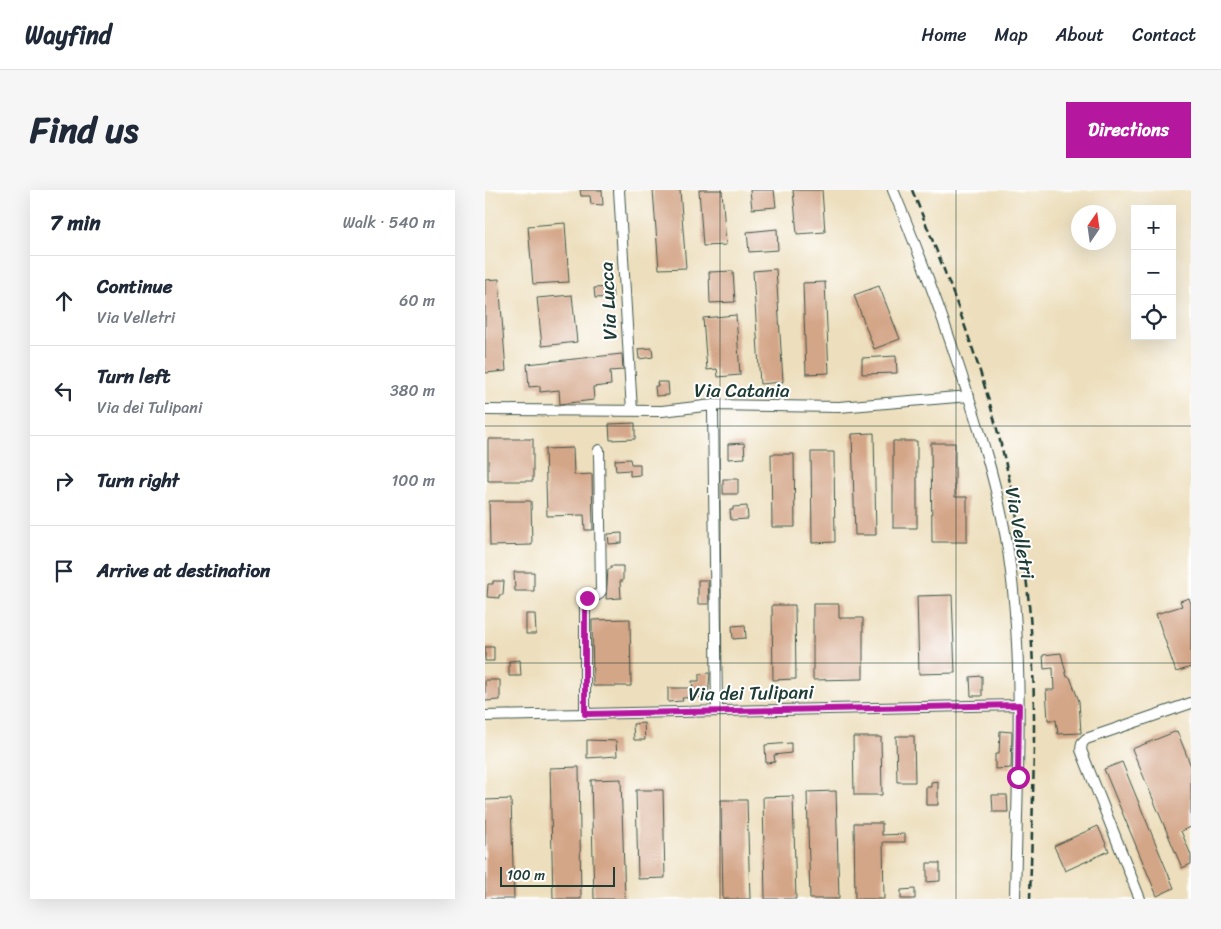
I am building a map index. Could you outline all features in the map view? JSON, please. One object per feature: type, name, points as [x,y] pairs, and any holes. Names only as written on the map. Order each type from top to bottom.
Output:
[{"type":"street","name":"Via Lucca","points":[[619,190],[632,411]]},
{"type":"street","name":"Via Velletri","points":[[893,190],[940,310],[969,396],[987,456],[1005,537],[1015,620],[1019,705],[1015,899]]},
{"type":"street","name":"Via Catania","points":[[485,410],[663,411],[713,405],[839,407],[969,396]]},
{"type":"street","points":[[713,411],[717,711]]},
{"type":"street","points":[[585,714],[585,605],[589,596],[598,595],[601,591],[599,450]]},
{"type":"street","points":[[1140,899],[1081,750],[1082,743],[1086,739],[1191,703]]},
{"type":"street","name":"Via dei Tulipani","points":[[485,716],[1019,705]]},
{"type":"building","points":[[580,190],[602,190],[603,205],[591,204],[590,196],[581,196]]},
{"type":"building","points":[[653,190],[680,190],[686,268],[659,269]]},
{"type":"building","points":[[699,190],[722,190],[726,245],[703,246]]},
{"type":"building","points":[[750,190],[774,190],[776,207],[752,209]]},
{"type":"building","points":[[793,190],[822,190],[825,232],[797,234]]},
{"type":"building","points":[[565,223],[569,282],[533,284],[528,226]]},
{"type":"building","points":[[777,229],[778,250],[749,252],[747,232]]},
{"type":"building","points":[[776,269],[783,382],[760,384],[753,271]]},
{"type":"building","points":[[733,271],[735,302],[710,303],[709,272]]},
{"type":"building","points":[[499,279],[506,371],[485,373],[485,280]]},
{"type":"building","points":[[825,282],[829,373],[806,374],[803,283]]},
{"type":"building","points":[[879,286],[900,339],[874,349],[854,295]]},
{"type":"building","points":[[612,287],[613,297],[595,298],[594,288]]},
{"type":"building","points":[[572,295],[577,342],[542,346],[537,298]]},
{"type":"building","points":[[736,315],[740,375],[718,377],[717,369],[707,370],[703,318]]},
{"type":"building","points":[[652,348],[653,357],[639,359],[638,349]]},
{"type":"building","points":[[622,354],[623,370],[610,371],[611,385],[593,387],[594,400],[560,404],[559,390],[540,392],[540,386],[529,387],[527,364]]},
{"type":"building","points":[[896,356],[897,373],[862,374],[862,358]]},
{"type":"building","points":[[657,382],[668,382],[669,395],[656,396],[655,386],[658,386]]},
{"type":"building","points":[[635,423],[635,439],[610,440],[609,424]]},
{"type":"building","points":[[874,433],[876,535],[855,535],[852,434]]},
{"type":"building","points":[[488,439],[533,439],[533,481],[488,481]]},
{"type":"building","points":[[893,441],[917,441],[917,528],[893,528]]},
{"type":"building","points":[[744,443],[745,458],[728,459],[728,444]]},
{"type":"building","points":[[931,443],[955,443],[955,497],[967,497],[967,542],[932,542]]},
{"type":"building","points":[[573,448],[574,475],[592,474],[593,530],[585,530],[584,515],[547,516],[545,449]]},
{"type":"building","points":[[811,452],[834,452],[835,542],[812,543]]},
{"type":"building","points":[[771,454],[794,454],[795,527],[772,527]]},
{"type":"building","points":[[630,459],[631,464],[640,464],[640,475],[630,476],[630,470],[616,471],[615,460]]},
{"type":"building","points":[[723,479],[738,479],[738,494],[723,494]]},
{"type":"building","points":[[489,501],[531,501],[532,545],[490,546]]},
{"type":"building","points":[[747,506],[748,519],[731,520],[730,510],[733,510],[733,507]]},
{"type":"building","points":[[622,533],[622,543],[609,544],[608,534]]},
{"type":"building","points":[[611,566],[623,566],[623,581],[620,581],[621,598],[606,599],[608,569],[611,569]]},
{"type":"building","points":[[514,572],[534,572],[534,591],[515,591]]},
{"type":"building","points":[[698,580],[708,580],[709,604],[698,604]]},
{"type":"building","points":[[493,581],[504,581],[503,595],[499,595],[499,598],[487,597],[488,584],[493,584]]},
{"type":"building","points":[[952,595],[955,673],[919,674],[917,596]]},
{"type":"building","points":[[1189,598],[1191,604],[1191,667],[1176,672],[1156,614],[1182,606],[1180,601]]},
{"type":"building","points":[[813,604],[839,604],[839,618],[863,618],[863,679],[813,680]]},
{"type":"building","points":[[772,605],[795,605],[796,679],[773,680]]},
{"type":"building","points":[[526,614],[535,614],[536,634],[526,634]]},
{"type":"building","points":[[630,619],[631,686],[593,686],[592,620]]},
{"type":"building","points":[[745,625],[746,638],[733,639],[732,626]]},
{"type":"building","points":[[485,647],[494,647],[494,661],[485,661]]},
{"type":"building","points":[[1061,653],[1067,677],[1070,677],[1079,701],[1081,733],[1058,734],[1056,720],[1048,720],[1046,690],[1054,690],[1053,668],[1044,669],[1043,655]]},
{"type":"building","points":[[520,660],[521,676],[509,676],[509,661]]},
{"type":"building","points":[[710,673],[708,697],[682,698],[683,701],[668,702],[668,688],[693,688],[692,681],[699,681],[699,674]]},
{"type":"building","points":[[982,676],[982,696],[971,696],[970,677]]},
{"type":"building","points":[[485,680],[500,680],[500,700],[485,701]]},
{"type":"building","points":[[644,723],[645,740],[634,740],[633,724]]},
{"type":"building","points":[[1000,731],[1012,732],[1011,768],[995,769],[995,754],[999,754]]},
{"type":"building","points":[[1177,731],[1191,766],[1191,827],[1181,831],[1191,855],[1191,864],[1182,868],[1132,749]]},
{"type":"building","points":[[896,736],[914,736],[915,782],[897,782]]},
{"type":"building","points":[[853,737],[881,737],[882,795],[854,795]]},
{"type":"building","points":[[587,740],[616,741],[617,756],[587,758]]},
{"type":"building","points":[[791,743],[791,753],[774,755],[775,762],[766,763],[765,745]]},
{"type":"building","points":[[1122,762],[1174,888],[1157,896],[1104,769]]},
{"type":"building","points":[[579,767],[581,899],[553,899],[550,768]]},
{"type":"building","points":[[621,779],[625,899],[594,899],[591,780]]},
{"type":"building","points":[[938,781],[938,805],[926,805],[926,787],[931,787],[931,782]]},
{"type":"building","points":[[636,790],[663,790],[665,878],[638,879]]},
{"type":"building","points":[[836,791],[839,899],[810,899],[807,792]]},
{"type":"building","points":[[992,795],[1007,795],[1008,812],[993,812]]},
{"type":"building","points":[[793,796],[796,899],[765,899],[763,797]]},
{"type":"building","points":[[511,799],[514,899],[485,899],[485,800]]},
{"type":"building","points":[[721,800],[747,800],[750,899],[723,899]]},
{"type":"building","points":[[854,823],[882,823],[882,835],[905,834],[905,842],[883,842],[884,899],[855,899]]},
{"type":"building","points":[[1098,826],[1109,851],[1065,871],[1054,846]]},
{"type":"building","points":[[927,863],[940,863],[940,881],[927,882]]},
{"type":"building","points":[[915,889],[915,899],[901,899],[901,890]]},
{"type":"railway","points":[[912,190],[964,324],[993,414],[1015,507],[1023,555],[1032,640],[1034,727],[1030,899]]},
{"type":"route","points":[[587,598],[585,605],[585,714],[1019,705],[1018,777]]}]
